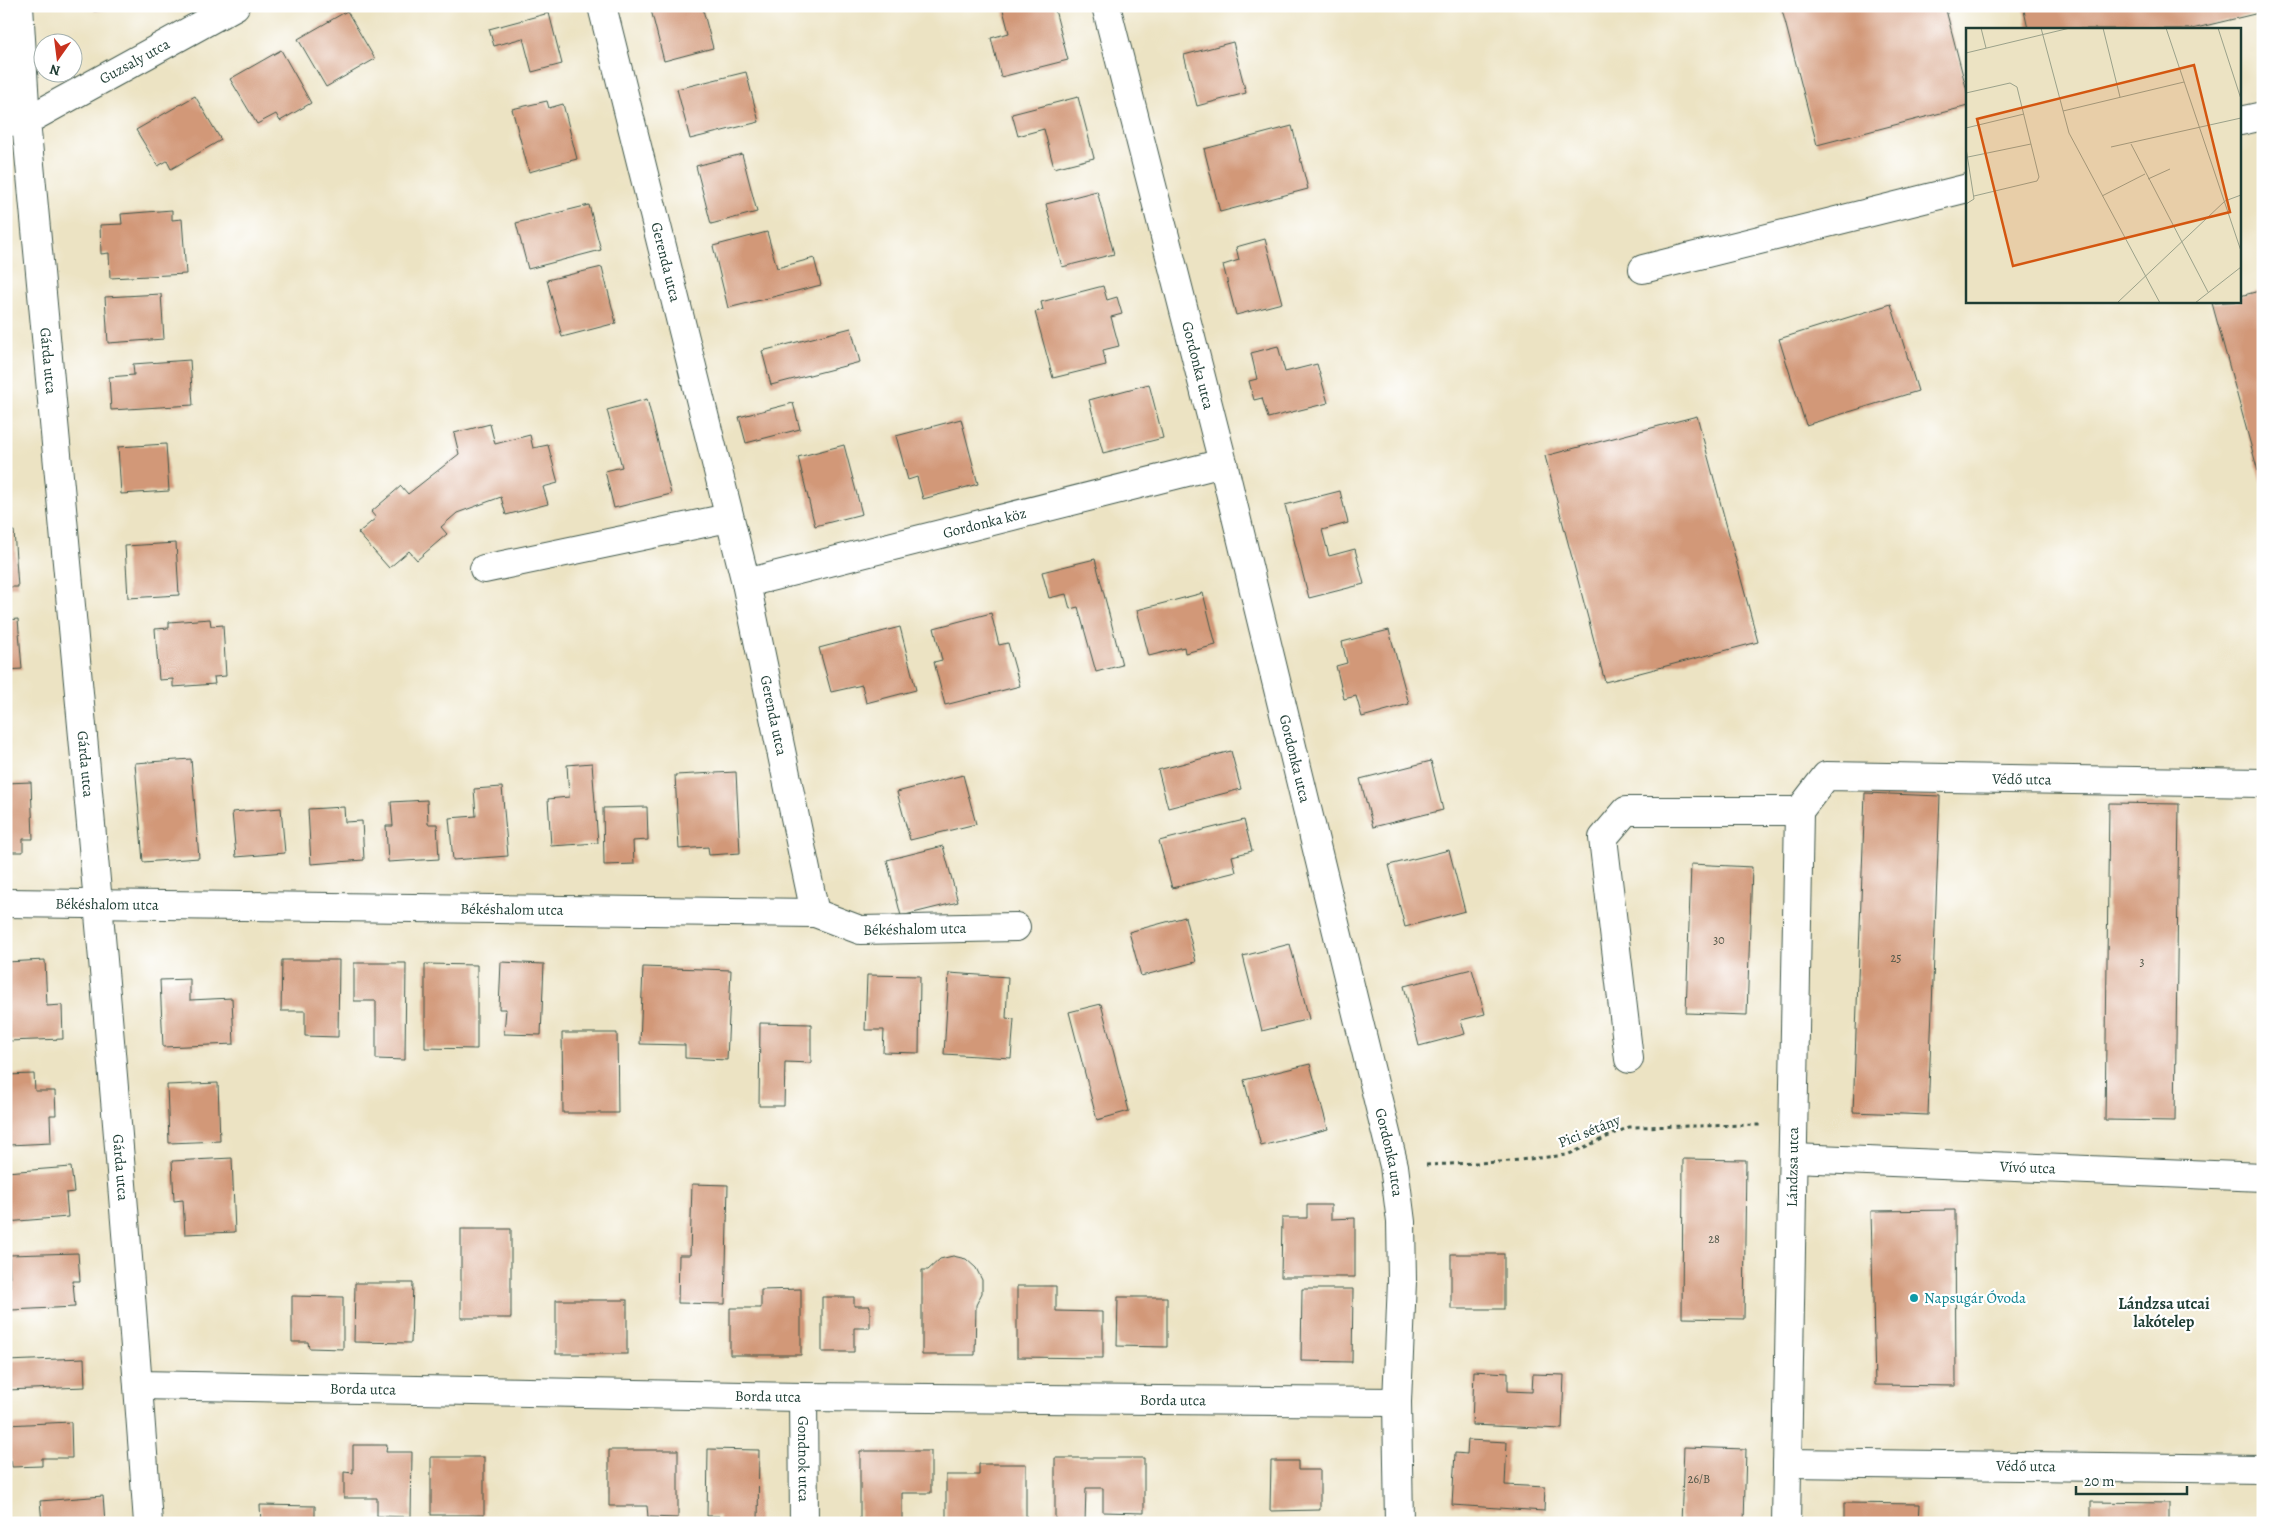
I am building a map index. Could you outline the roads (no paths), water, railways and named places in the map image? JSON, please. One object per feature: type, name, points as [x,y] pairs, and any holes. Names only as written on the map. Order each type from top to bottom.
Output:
[{"type":"street","name":"Gárda utca","points":[[19,6],[16,121],[97,905],[148,1523]]},
{"type":"street","name":"Guzsaly utca","points":[[16,121],[235,6]]},
{"type":"street","name":"Gerenda utca","points":[[602,6],[728,518],[746,583],[815,913]]},
{"type":"street","name":"Gordonka utca","points":[[1106,6],[1223,463],[1394,1166],[1401,1222],[1402,1281],[1397,1402],[1399,1523]]},
{"type":"street","points":[[2242,121],[2263,116]]},
{"type":"street","points":[[1643,269],[1966,188]]},
{"type":"street","name":"Gordonka köz","points":[[746,583],[1223,463]]},
{"type":"street","points":[[484,569],[728,518]]},
{"type":"street","name":"Védő utca","points":[[1799,811],[1826,776],[2263,783]]},
{"type":"street","points":[[1629,1059],[1603,838],[1626,810],[1799,811]]},
{"type":"street","name":"Lándzsa utca","points":[[1786,1523],[1799,811]]},
{"type":"street","name":"Békéshalom utca","points":[[6,904],[815,913],[860,930],[1016,926]]},
{"type":"street","name":"Vívó utca","points":[[1793,1158],[2263,1176]]},
{"type":"street","name":"Borda utca","points":[[138,1385],[803,1397],[1397,1402]]},
{"type":"street","name":"Gondnok utca","points":[[803,1397],[804,1523]]},
{"type":"street","name":"Védő utca","points":[[1788,1463],[2263,1469]]},
{"type":"place","name":"Napsugár Óvoda","points":[[1914,1298]]},
{"type":"district","name":"Lándzsa utcai lakótelep","points":[[2164,1312]]}]
